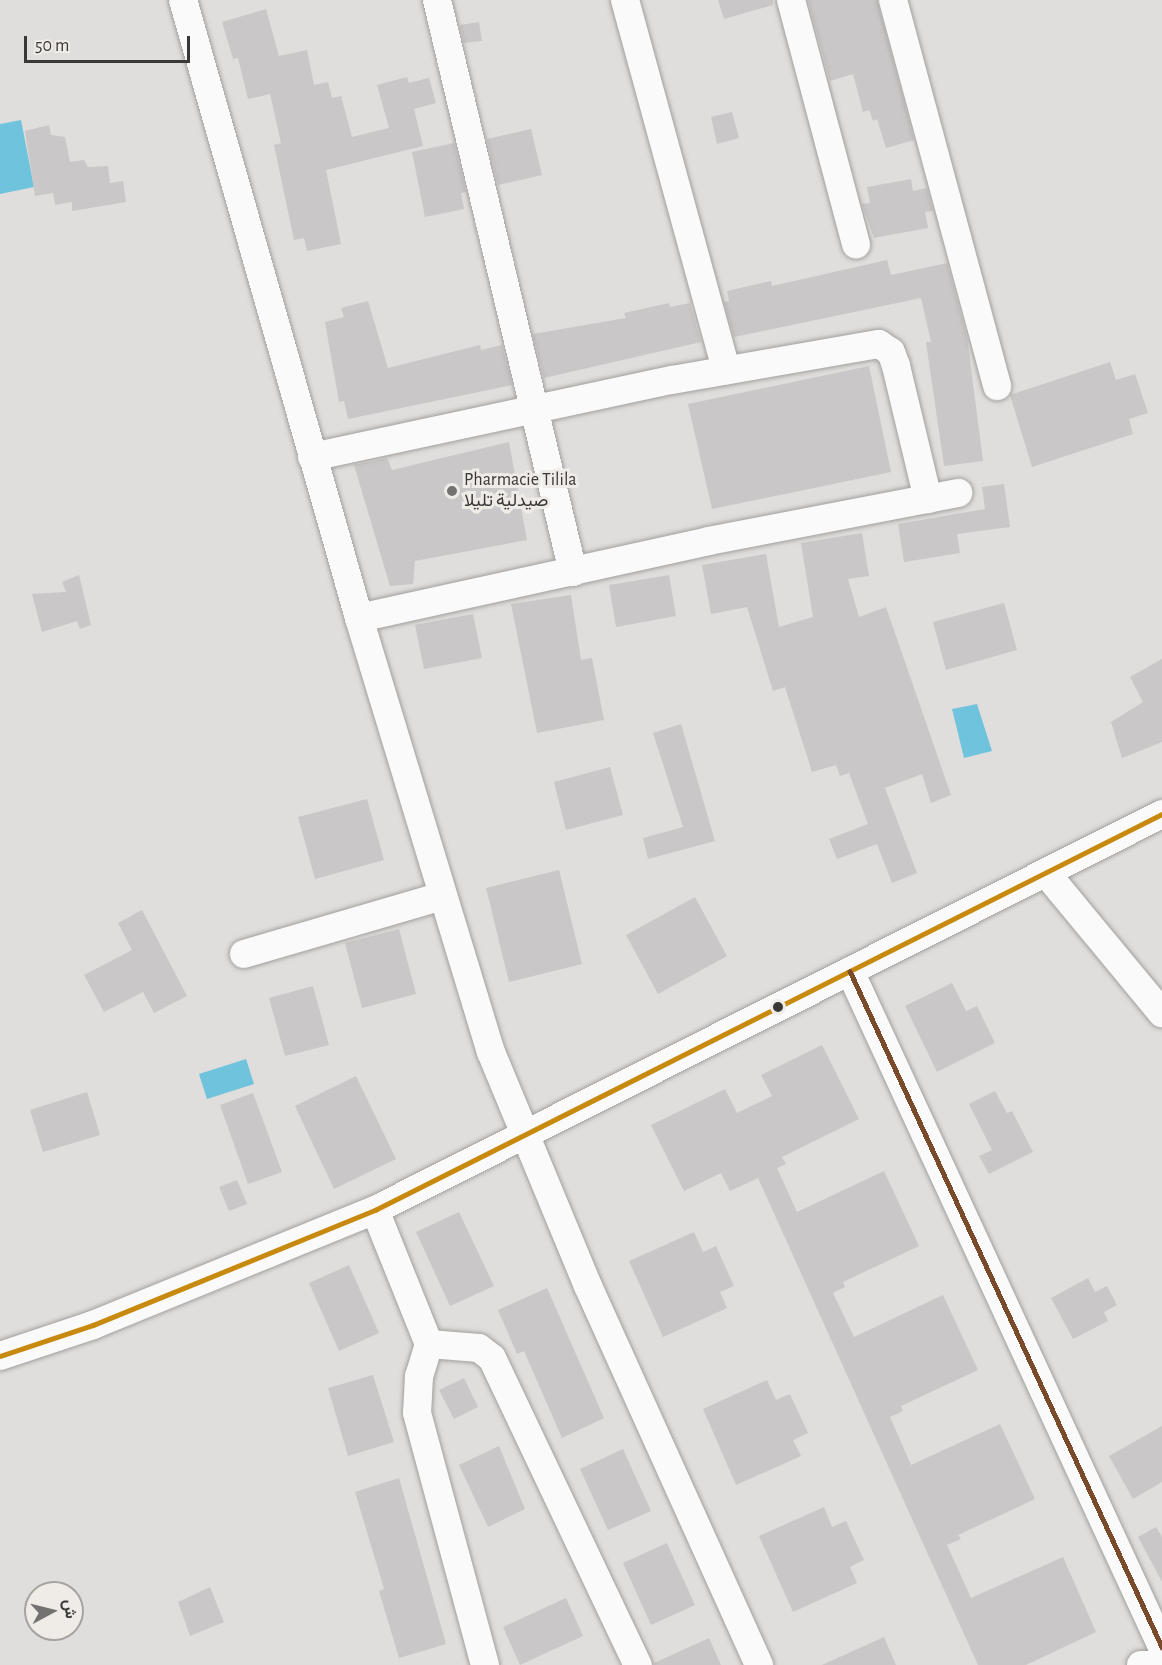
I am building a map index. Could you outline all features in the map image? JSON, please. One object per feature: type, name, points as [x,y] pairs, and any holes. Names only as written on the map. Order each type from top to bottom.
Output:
[{"type":"street","points":[[183,0],[359,618],[491,1052],[588,1286],[759,1665]]},
{"type":"street","points":[[436,0],[573,572]]},
{"type":"street","points":[[625,0],[726,369]]},
{"type":"street","points":[[791,0],[856,244]]},
{"type":"street","points":[[893,0],[997,386]]},
{"type":"street","points":[[312,457],[726,369],[866,344],[886,345],[896,366],[928,499]]},
{"type":"street","points":[[359,618],[708,541],[957,493]]},
{"type":"street","points":[[0,1356],[104,1321],[375,1210],[1162,814]]},
{"type":"street","points":[[1046,873],[1162,1013]]},
{"type":"street","points":[[244,954],[442,896]]},
{"type":"street","points":[[850,971],[1162,1647]]},
{"type":"street","points":[[375,1210],[429,1344],[418,1376],[417,1413],[485,1665]]},
{"type":"street","points":[[429,1344],[479,1348],[492,1358],[638,1665]]},
{"type":"street","points":[[1141,1665],[1150,1665]]},
{"type":"water","points":[[21,120],[34,187],[0,194],[0,124]]},
{"type":"water","points":[[977,704],[992,751],[964,758],[952,709]]},
{"type":"water","points":[[246,1059],[254,1084],[207,1099],[199,1074]]},
{"type":"building","points":[[718,0],[773,0],[773,5],[724,19]]},
{"type":"building","points":[[808,0],[877,0],[914,140],[886,148],[877,119],[873,121],[869,110],[863,112],[853,74],[830,81]]},
{"type":"building","points":[[266,9],[279,56],[307,50],[314,85],[328,82],[332,98],[341,96],[352,137],[389,128],[377,85],[407,77],[409,83],[429,78],[436,103],[414,109],[423,146],[326,170],[341,244],[307,251],[304,238],[294,240],[274,145],[281,143],[270,94],[248,99],[238,58],[233,59],[222,22]]},
{"type":"building","points":[[479,22],[482,41],[464,43],[460,25]]},
{"type":"building","points":[[732,112],[739,138],[717,144],[711,117]]},
{"type":"building","points":[[49,125],[51,135],[65,137],[70,162],[84,160],[88,167],[108,166],[110,183],[123,181],[126,202],[72,211],[72,202],[55,205],[53,193],[35,196],[25,131]]},
{"type":"building","points":[[531,129],[542,175],[498,185],[487,139]]},
{"type":"building","points":[[454,143],[466,192],[461,193],[464,209],[425,217],[412,152]]},
{"type":"building","points":[[911,179],[913,191],[927,188],[933,211],[925,212],[928,228],[874,238],[862,204],[870,203],[867,187]]},
{"type":"building","points":[[887,260],[891,275],[947,263],[967,337],[983,461],[944,466],[926,342],[931,342],[921,298],[734,337],[724,302],[729,301],[727,291],[771,281],[772,286]]},
{"type":"building","points":[[368,301],[388,368],[480,345],[481,350],[502,345],[512,385],[348,419],[344,401],[339,402],[325,322],[344,317],[341,308]]},
{"type":"building","points":[[669,303],[670,307],[690,303],[701,342],[544,378],[533,334],[626,318],[624,313]]},
{"type":"building","points":[[1110,362],[1116,380],[1135,374],[1148,413],[1129,419],[1133,434],[1032,467],[1010,395]]},
{"type":"building","points":[[869,366],[891,472],[712,509],[688,404]]},
{"type":"building","points":[[509,442],[527,540],[415,561],[413,584],[390,586],[354,465],[387,458],[392,470]]},
{"type":"building","points":[[1004,484],[1010,527],[957,534],[960,553],[904,562],[898,524],[985,509],[982,487]]},
{"type":"building","points":[[862,533],[869,576],[848,579],[859,617],[886,607],[951,795],[931,803],[922,774],[885,788],[917,873],[892,883],[877,844],[837,859],[829,839],[868,824],[849,773],[840,776],[836,765],[812,772],[785,687],[773,691],[747,607],[711,614],[702,565],[766,554],[779,627],[813,617],[801,543]]},
{"type":"building","points":[[79,575],[91,625],[80,629],[77,621],[42,632],[32,594],[66,592],[62,582]]},
{"type":"building","points":[[669,575],[676,616],[616,627],[609,585]]},
{"type":"building","points":[[571,595],[581,660],[592,658],[604,720],[537,733],[511,604]]},
{"type":"building","points":[[1004,603],[1017,650],[946,670],[933,622]]},
{"type":"building","points":[[473,614],[482,658],[424,669],[415,625]]},
{"type":"building","points":[[1162,659],[1162,742],[1122,758],[1111,722],[1143,702],[1130,677]]},
{"type":"building","points":[[681,724],[715,841],[648,859],[643,838],[683,827],[653,733]]},
{"type":"building","points":[[610,767],[623,815],[566,830],[554,782]]},
{"type":"building","points":[[367,799],[384,860],[315,879],[298,817]]},
{"type":"building","points":[[559,870],[582,964],[509,982],[486,888]]},
{"type":"building","points":[[695,897],[727,956],[658,994],[626,935]]},
{"type":"building","points":[[142,910],[187,996],[154,1013],[143,992],[104,1012],[84,975],[132,950],[118,923]]},
{"type":"building","points":[[399,929],[416,994],[362,1008],[345,943]]},
{"type":"building","points":[[952,983],[966,1011],[977,1006],[995,1043],[937,1072],[905,1006]]},
{"type":"building","points":[[313,986],[329,1045],[285,1056],[269,998]]},
{"type":"building","points":[[822,1045],[859,1119],[782,1157],[786,1164],[777,1168],[797,1212],[884,1171],[919,1246],[843,1282],[845,1287],[833,1293],[854,1337],[943,1295],[978,1370],[901,1406],[903,1411],[890,1417],[911,1465],[1000,1424],[1035,1499],[958,1535],[961,1539],[947,1545],[971,1598],[1063,1557],[1096,1632],[1026,1665],[978,1665],[758,1178],[730,1191],[721,1173],[684,1191],[651,1125],[725,1089],[737,1113],[772,1096],[761,1075]]},
{"type":"building","points":[[356,1076],[396,1159],[334,1189],[295,1106]]},
{"type":"building","points":[[995,1091],[1007,1113],[1012,1111],[1033,1152],[989,1174],[979,1156],[992,1150],[969,1104]]},
{"type":"building","points":[[87,1092],[100,1135],[43,1152],[30,1110]]},
{"type":"building","points":[[253,1093],[282,1172],[248,1184],[220,1105]]},
{"type":"building","points":[[237,1180],[247,1204],[229,1211],[219,1187]]},
{"type":"building","points":[[459,1212],[494,1286],[450,1306],[416,1232]]},
{"type":"building","points":[[694,1232],[703,1252],[716,1246],[734,1286],[720,1292],[727,1308],[663,1337],[629,1261]]},
{"type":"building","points":[[349,1265],[379,1333],[339,1351],[309,1283]]},
{"type":"building","points":[[1088,1278],[1095,1292],[1107,1286],[1117,1305],[1104,1312],[1108,1321],[1073,1339],[1051,1298]]},
{"type":"building","points":[[547,1288],[604,1418],[562,1438],[524,1351],[517,1354],[498,1310]]},
{"type":"building","points":[[373,1375],[394,1442],[348,1456],[328,1388]]},
{"type":"building","points":[[464,1378],[478,1407],[454,1419],[439,1390]]},
{"type":"building","points":[[767,1380],[776,1400],[790,1394],[808,1433],[793,1440],[801,1456],[736,1485],[703,1409]]},
{"type":"building","points":[[1162,1426],[1162,1482],[1133,1499],[1109,1456]]},
{"type":"building","points":[[499,1446],[525,1509],[488,1527],[459,1465]]},
{"type":"building","points":[[623,1449],[651,1511],[608,1530],[580,1469]]},
{"type":"building","points":[[399,1478],[446,1644],[399,1658],[379,1591],[384,1589],[355,1492]]},
{"type":"building","points":[[824,1507],[832,1527],[846,1521],[864,1560],[850,1567],[857,1583],[793,1612],[759,1536]]},
{"type":"building","points":[[1156,1527],[1162,1537],[1162,1582],[1138,1537]]},
{"type":"building","points":[[667,1543],[695,1605],[651,1625],[623,1563]]},
{"type":"building","points":[[210,1587],[224,1622],[190,1636],[178,1602]]},
{"type":"building","points":[[566,1598],[583,1636],[520,1665],[503,1627]]},
{"type":"building","points":[[884,1637],[896,1665],[822,1665]]},
{"type":"building","points":[[709,1638],[721,1665],[654,1665],[654,1663]]},
{"type":"transit line","points":[[0,1356],[93,1325],[375,1210],[1162,814]]},
{"type":"transit line","points":[[850,971],[1162,1647]]},
{"type":"place","name":"Pharmacie Tilila صيدلية تليلا","points":[[452,491]]}]
